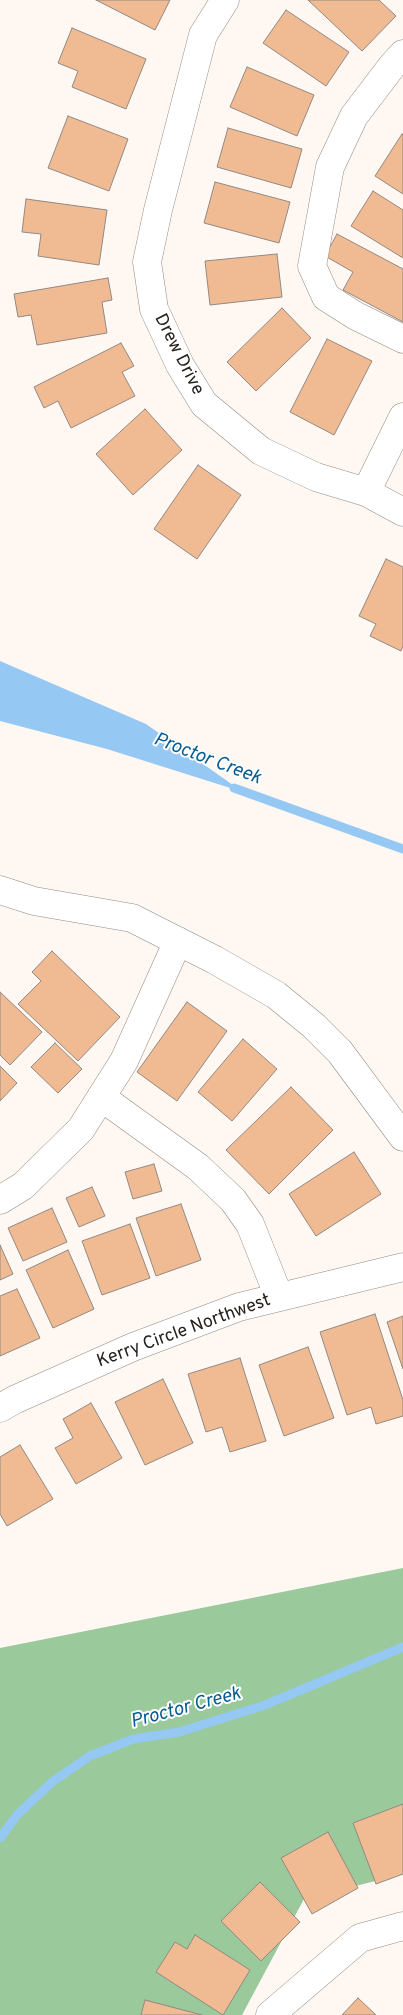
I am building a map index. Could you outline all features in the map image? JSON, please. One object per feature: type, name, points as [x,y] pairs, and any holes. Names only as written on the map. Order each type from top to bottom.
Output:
[{"type":"street","name":"Drew Drive","points":[[225,0],[203,35],[158,210],[147,262],[154,309],[180,365],[204,404],[261,451],[316,477],[366,492],[403,512]]},
{"type":"street","points":[[403,54],[354,116],[330,167],[312,266],[326,297],[356,316],[403,338]]},
{"type":"street","points":[[366,492],[403,417]]},
{"type":"street","points":[[0,890],[34,901],[132,918],[276,995],[314,1026],[340,1052],[403,1137]]},
{"type":"street","points":[[0,1200],[23,1186],[81,1129],[124,1061],[178,942]]},
{"type":"street","points":[[101,1097],[198,1167],[233,1200],[250,1224],[279,1297]]},
{"type":"street","name":"Kerry Circle Northwest","points":[[0,1408],[133,1347],[239,1307],[403,1266]]},
{"type":"street","points":[[270,2015],[360,1938],[403,1926]]},
{"type":"green space","points":[[403,1568],[403,1874],[304,1899],[242,2015],[0,2015],[0,1648]]},
{"type":"water","points":[[0,661],[146,724],[243,792],[107,749],[0,721]]},
{"type":"building","points":[[96,0],[170,0],[155,30]]},
{"type":"building","points":[[308,0],[379,0],[396,16],[362,51]]},
{"type":"building","points":[[286,10],[349,52],[326,86],[263,43]]},
{"type":"building","points":[[72,28],[146,59],[126,109],[72,87],[78,71],[58,63]]},
{"type":"building","points":[[247,67],[314,95],[297,136],[230,107]]},
{"type":"building","points":[[68,116],[128,139],[109,191],[48,168]]},
{"type":"building","points":[[228,128],[302,149],[291,188],[217,167]]},
{"type":"building","points":[[403,135],[403,194],[375,176]]},
{"type":"building","points":[[215,182],[290,202],[279,243],[204,223]]},
{"type":"building","points":[[373,191],[403,210],[403,258],[351,226]]},
{"type":"building","points":[[26,199],[107,210],[99,265],[38,256],[41,234],[22,232]]},
{"type":"building","points":[[337,234],[403,269],[403,322],[343,290],[353,272],[325,256]]},
{"type":"building","points":[[277,254],[282,297],[210,305],[205,261]]},
{"type":"building","points":[[108,278],[112,300],[102,302],[107,333],[37,345],[31,315],[18,317],[14,294]]},
{"type":"building","points":[[282,308],[311,338],[256,391],[227,362]]},
{"type":"building","points":[[327,339],[372,361],[334,435],[290,412]]},
{"type":"building","points":[[121,343],[134,366],[122,372],[135,396],[71,428],[58,401],[44,408],[34,387]]},
{"type":"building","points":[[145,409],[182,450],[133,495],[96,454]]},
{"type":"building","points":[[198,465],[241,495],[197,559],[154,529]]},
{"type":"building","points":[[386,559],[403,567],[403,646],[401,651],[370,636],[376,624],[359,616]]},
{"type":"building","points":[[52,951],[120,1017],[78,1061],[18,1004],[41,981],[32,972]]},
{"type":"building","points":[[0,992],[42,1032],[10,1065],[0,1055]]},
{"type":"building","points":[[187,1002],[227,1031],[177,1101],[137,1072]]},
{"type":"building","points":[[243,1039],[277,1069],[232,1121],[198,1092]]},
{"type":"building","points":[[55,1043],[82,1069],[58,1093],[31,1067]]},
{"type":"building","points":[[0,1066],[17,1083],[0,1101]]},
{"type":"building","points":[[291,1087],[333,1130],[269,1194],[226,1150]]},
{"type":"building","points":[[354,1152],[381,1194],[316,1236],[289,1194]]},
{"type":"building","points":[[154,1164],[162,1191],[133,1199],[125,1172]]},
{"type":"building","points":[[92,1187],[105,1216],[79,1227],[66,1198]]},
{"type":"building","points":[[181,1204],[201,1260],[156,1276],[136,1218]]},
{"type":"building","points":[[52,1208],[67,1242],[23,1261],[8,1228]]},
{"type":"building","points":[[130,1224],[150,1278],[102,1295],[82,1241]]},
{"type":"building","points":[[0,1245],[13,1274],[0,1280]]},
{"type":"building","points":[[68,1250],[94,1309],[53,1328],[26,1270]]},
{"type":"building","points":[[17,1289],[40,1338],[0,1356],[0,1296]]},
{"type":"building","points":[[375,1314],[403,1400],[403,1416],[376,1424],[371,1407],[347,1415],[320,1332]]},
{"type":"building","points":[[403,1316],[403,1369],[387,1322]]},
{"type":"building","points":[[308,1347],[334,1418],[284,1436],[259,1365]]},
{"type":"building","points":[[240,1358],[266,1441],[230,1452],[222,1427],[206,1432],[188,1374]]},
{"type":"building","points":[[163,1379],[193,1443],[145,1465],[115,1402]]},
{"type":"building","points":[[91,1403],[122,1458],[76,1484],[55,1448],[73,1438],[63,1419]]},
{"type":"building","points":[[20,1445],[53,1499],[7,1526],[0,1514],[0,1457]]},
{"type":"building","points":[[403,1804],[403,1874],[376,1884],[353,1823]]},
{"type":"building","points":[[328,1832],[358,1888],[312,1914],[281,1858]]},
{"type":"building","points":[[260,1882],[300,1922],[261,1961],[221,1921]]},
{"type":"building","points":[[195,1935],[250,1970],[223,2015],[156,1972],[175,1942],[187,1949]]},
{"type":"building","points":[[358,1998],[376,2015],[342,2015]]},
{"type":"building","points":[[145,2000],[202,2015],[141,2015]]},
{"type":"waterway","name":"Proctor Creek","points":[[234,788],[403,849]]},
{"type":"waterway","name":"Proctor Creek","points":[[0,1838],[17,1815],[52,1782],[90,1756],[133,1739],[179,1732],[265,1705],[403,1647]]}]
